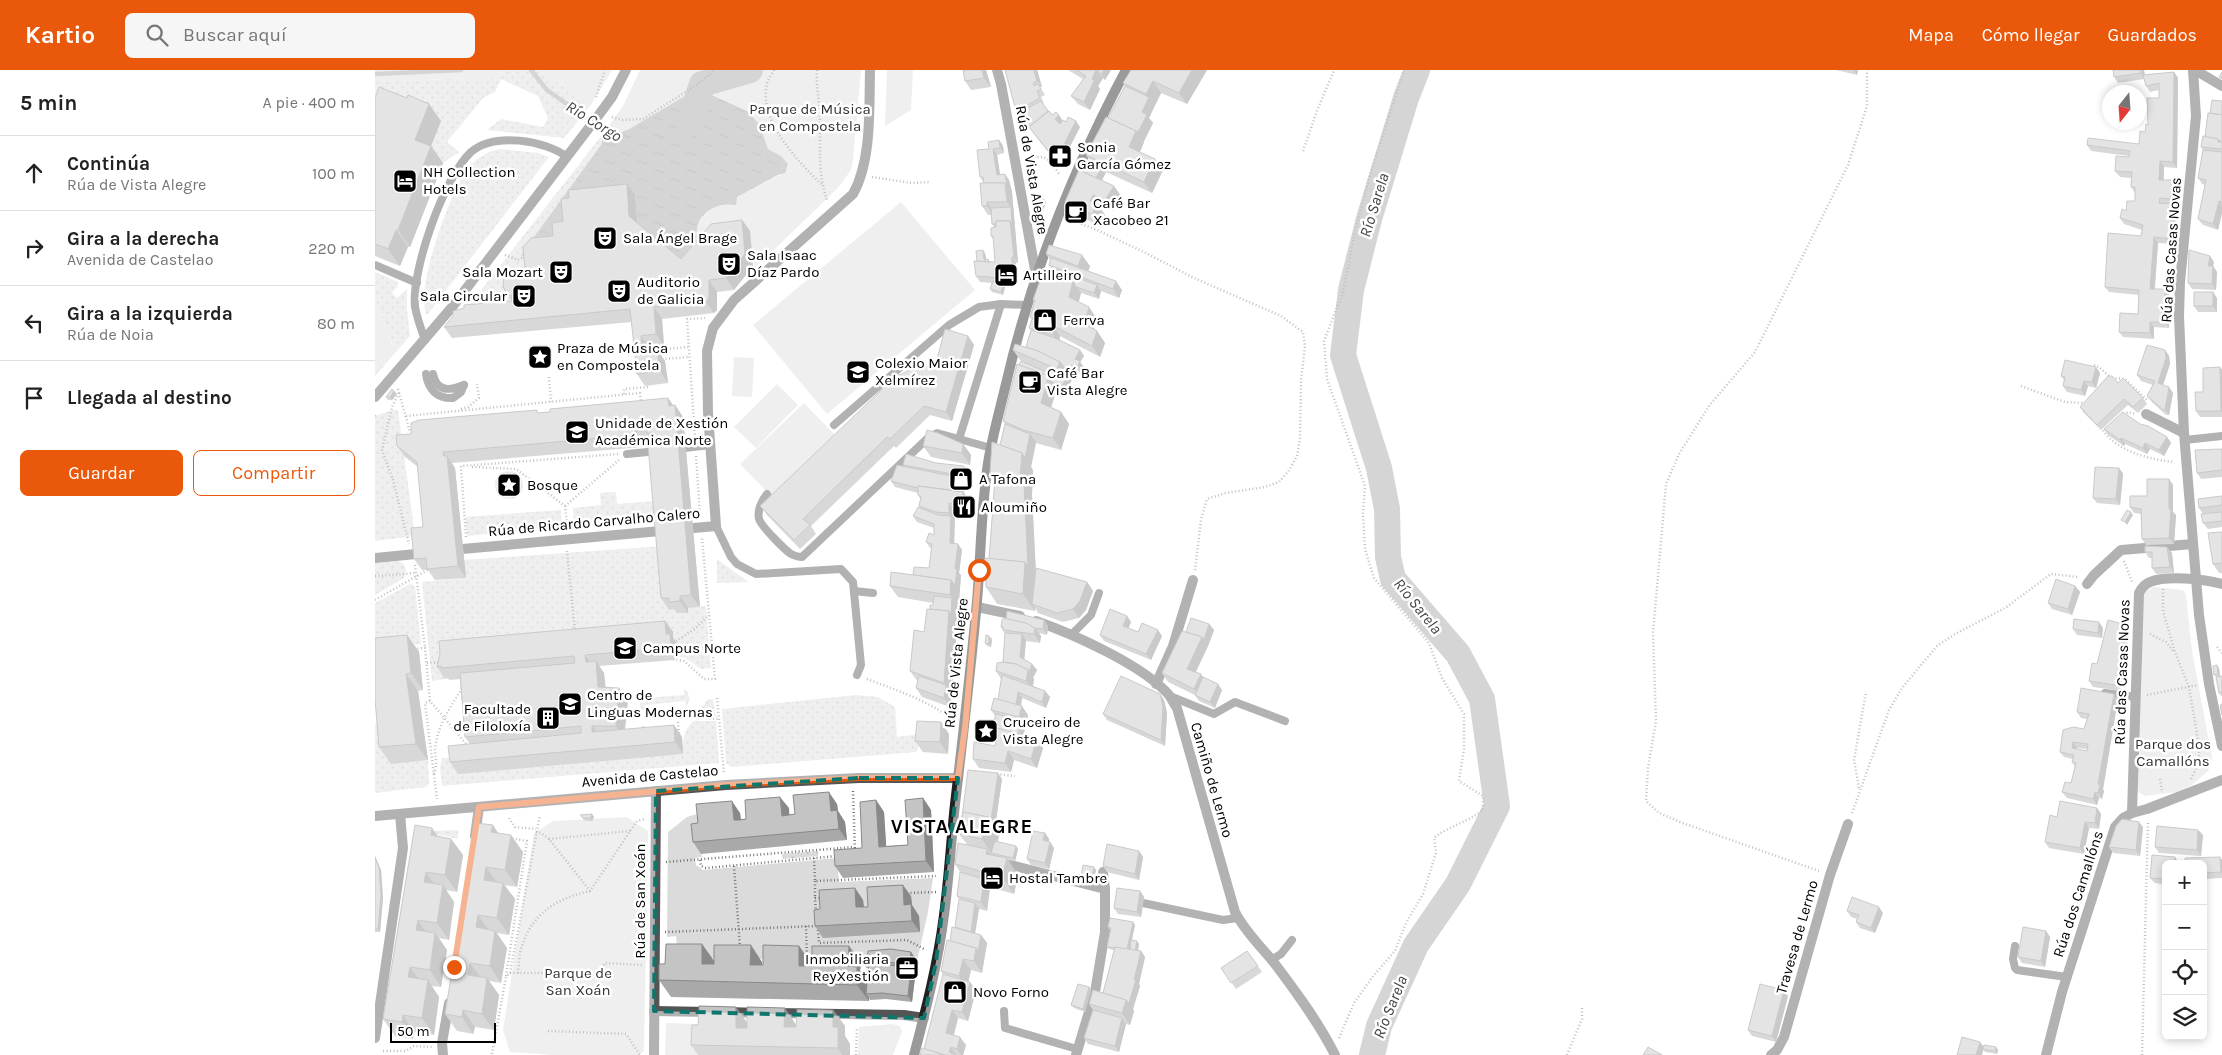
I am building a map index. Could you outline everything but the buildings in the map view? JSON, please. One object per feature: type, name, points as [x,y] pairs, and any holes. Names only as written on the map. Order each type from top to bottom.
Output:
[{"type":"main road","name":"Rúa de Vista Alegre","points":[[914,1055],[924,1018],[954,852],[958,778],[977,606],[985,492],[991,448],[1026,305],[1036,275],[1058,214],[1093,134],[1126,70]]},
{"type":"street","points":[[375,397],[425,340],[567,157],[612,97],[627,70]]},
{"type":"street","name":"Rúa de Ricardo Carvalho Calero","points":[[375,558],[716,526],[709,446],[708,339],[719,317],[734,300],[853,194],[861,176],[866,151],[870,70]]},
{"type":"street","name":"Rúa de Vista Alegre","points":[[997,70],[1036,275]]},
{"type":"street","points":[[2194,70],[2222,86]]},
{"type":"street","name":"Rúa das Casas Novas","points":[[2194,70],[2196,116],[2180,282],[2179,316],[2185,436],[2201,636],[2222,746]]},
{"type":"street","points":[[2146,414],[2185,436]]},
{"type":"street","points":[[2087,584],[2093,574],[2121,550],[2193,544]]},
{"type":"street","name":"Rúa das Casas Novas","points":[[2132,814],[2137,599],[2141,589],[2149,582],[2163,579],[2196,580]]},
{"type":"street","points":[[1156,684],[1173,646],[1193,580]]},
{"type":"street","points":[[2196,580],[2222,584]]},
{"type":"street","name":"Camiño de Lermo","points":[[977,606],[1022,616],[1072,634],[1131,666],[1170,696],[1177,708],[1231,903],[1244,928],[1271,960],[1319,1025],[1334,1053]]},
{"type":"street","name":"Avenida de Castelao","points":[[375,816],[656,790],[859,778],[958,778]]},
{"type":"street","name":"Rúa dos Camallóns","points":[[2046,1055],[2067,977],[2113,831],[2118,822],[2132,814],[2222,780]]},
{"type":"street","name":"Rúa de San Xoán","points":[[654,1055],[656,790]]},
{"type":"street","points":[[474,843],[479,807]]},
{"type":"street","points":[[375,1038],[403,848],[400,814]]},
{"type":"street","name":"Travesa de Lermo","points":[[1771,1055],[1777,1050],[1784,1037],[1831,875],[1848,824]]},
{"type":"street","points":[[990,860],[1105,889]]},
{"type":"street","points":[[1077,1052],[1095,992],[1105,932],[1103,872]]},
{"type":"street","points":[[439,1051],[450,995]]},
{"type":"street","points":[[654,1011],[904,1015],[924,1018]]},
{"type":"lane","points":[[425,340],[415,306],[417,283],[428,237],[439,205],[455,172],[472,151],[483,145],[498,141],[517,141],[547,145],[567,157]]},
{"type":"lane","points":[[375,265],[417,283]]},
{"type":"lane","points":[[834,425],[949,325],[979,307],[1001,304],[1026,305]]},
{"type":"lane","points":[[959,439],[1001,304]]},
{"type":"lane","points":[[429,374],[443,388],[453,390],[464,385],[461,392],[453,398],[441,397],[430,388],[429,374]]},
{"type":"lane","points":[[767,494],[759,510],[759,518],[762,524],[790,554],[803,557],[929,437],[937,433],[991,448]]},
{"type":"lane","points":[[2185,436],[2222,436]]},
{"type":"lane","points":[[627,454],[696,450],[709,446]]},
{"type":"lane","points":[[716,526],[731,557],[745,570],[756,574],[841,569],[853,582],[861,665],[857,675]]},
{"type":"lane","points":[[854,591],[873,593]]},
{"type":"lane","points":[[1072,634],[1091,615],[1099,593]]},
{"type":"lane","points":[[2093,691],[2135,697]]},
{"type":"lane","points":[[1170,696],[1187,700],[1214,714],[1235,702],[1285,721]]},
{"type":"lane","points":[[1143,903],[1223,920],[1238,918]]},
{"type":"lane","points":[[1271,960],[1281,954],[1292,940]]},
{"type":"lane","points":[[2015,946],[2013,959],[2017,970],[2067,977]]},
{"type":"lane","points":[[1004,1011],[1005,1028],[1077,1052]]},
{"type":"path","points":[[595,102],[605,70]]},
{"type":"path","points":[[611,117],[623,120],[643,119],[698,84],[715,70]]},
{"type":"path","points":[[773,70],[767,84],[767,105],[775,130],[792,153],[822,186]]},
{"type":"path","points":[[817,70],[816,87],[819,104],[822,186],[827,202]]},
{"type":"path","points":[[1303,151],[1317,110],[1334,70]]},
{"type":"path","points":[[1334,1053],[1354,1003],[1374,975],[1395,952],[1406,923],[1423,894],[1436,853],[1434,838],[1446,829],[1472,818],[1483,810],[1483,796],[1459,781],[1464,748],[1464,714],[1442,678],[1429,643],[1374,578],[1365,549],[1363,514],[1365,486],[1327,379],[1325,341],[1343,292],[1355,232],[1369,178],[1405,70]]},
{"type":"path","points":[[1831,875],[1680,822],[1659,812],[1646,801],[1647,768],[1656,721],[1653,632],[1665,484],[1679,454],[1709,406],[1755,352],[1848,165],[1867,106],[1867,70]]},
{"type":"path","points":[[1031,158],[1043,156],[1049,159],[1059,174]]},
{"type":"path","points":[[861,176],[912,183],[930,182]]},
{"type":"path","points":[[1058,214],[1146,253],[1194,278],[1273,312],[1292,322],[1303,332],[1305,346],[1301,380],[1300,439],[1297,456],[1288,472],[1279,482],[1265,487],[1226,493],[1207,499],[1201,520],[1193,580]]},
{"type":"path","points":[[503,255],[518,260],[532,253]]},
{"type":"path","points":[[701,519],[687,319],[719,317]]},
{"type":"path","points":[[653,350],[688,347]]},
{"type":"path","points":[[654,360],[689,357]]},
{"type":"path","points":[[2094,365],[2112,378],[2125,379],[2151,404]]},
{"type":"path","points":[[624,394],[624,389],[648,387],[647,376]]},
{"type":"path","points":[[549,377],[551,402]]},
{"type":"path","points":[[2106,383],[2112,378]]},
{"type":"path","points":[[454,411],[468,407],[479,398],[477,384]]},
{"type":"path","points":[[397,386],[410,432],[417,437]]},
{"type":"path","points":[[2021,386],[2065,402],[2086,403],[2091,398]]},
{"type":"path","points":[[399,393],[391,406],[382,450],[393,480],[410,548]]},
{"type":"path","points":[[406,416],[640,393],[641,409]]},
{"type":"path","points":[[2117,420],[2128,412],[2146,414]]},
{"type":"path","points":[[2110,425],[2103,430],[2106,435],[2122,447],[2159,460],[2174,462]]},
{"type":"path","points":[[461,466],[627,454]]},
{"type":"path","points":[[565,506],[627,454]]},
{"type":"path","points":[[453,461],[461,466],[516,469],[565,506],[567,524]]},
{"type":"path","points":[[461,466],[465,535]]},
{"type":"path","points":[[671,652],[672,659],[684,661],[704,679],[715,679],[702,537]]},
{"type":"path","points":[[567,550],[575,638]]},
{"type":"path","points":[[2121,550],[2133,583],[2141,589]]},
{"type":"path","points":[[415,562],[430,701],[472,751]]},
{"type":"path","points":[[375,600],[432,567]]},
{"type":"path","points":[[1848,824],[1889,710],[1902,688],[1937,646],[1962,630],[2005,608],[2051,574],[2085,577],[2093,574]]},
{"type":"path","points":[[375,576],[416,575]]},
{"type":"path","points":[[2162,585],[2163,611],[2175,652],[2189,687],[2199,762],[2197,770],[2190,780]]},
{"type":"path","points":[[670,645],[695,629],[709,615]]},
{"type":"path","points":[[2137,629],[2156,636],[2175,652]]},
{"type":"path","points":[[405,650],[425,648]]},
{"type":"path","points":[[427,663],[442,661]]},
{"type":"path","points":[[857,675],[914,697],[939,709],[954,720]]},
{"type":"path","points":[[434,774],[438,764],[435,744],[444,718],[465,684]]},
{"type":"path","points":[[2135,697],[2199,685]]},
{"type":"path","points":[[1859,790],[1854,760],[1866,692]]},
{"type":"path","points":[[717,698],[725,777]]},
{"type":"path","points":[[430,701],[425,703],[437,803]]},
{"type":"path","points":[[685,716],[719,719]]},
{"type":"path","points":[[678,722],[680,737]]},
{"type":"path","points":[[639,732],[645,725]]},
{"type":"path","points":[[990,773],[1015,776]]},
{"type":"path","points":[[853,791],[855,854]]},
{"type":"path","points":[[2162,793],[2170,791]]},
{"type":"path","points":[[2142,1055],[2147,809]]},
{"type":"path","points":[[510,973],[540,815]]},
{"type":"path","points":[[509,818],[515,827],[536,831],[549,839],[590,891]]},
{"type":"path","points":[[518,973],[521,946],[533,925],[550,905],[569,896],[590,891],[637,821]]},
{"type":"path","points":[[549,839],[630,831]]},
{"type":"path","points":[[493,1054],[527,841],[509,838]]},
{"type":"path","points":[[665,862],[854,846]]},
{"type":"path","points":[[824,849],[825,857]]},
{"type":"path","points":[[775,853],[776,862]]},
{"type":"path","points":[[749,856],[750,864]]},
{"type":"path","points":[[700,860],[701,866],[706,868],[839,856],[839,864]]},
{"type":"path","points":[[727,858],[727,866]]},
{"type":"path","points":[[814,858],[819,943],[907,940],[926,950]]},
{"type":"path","points":[[734,866],[741,954]]},
{"type":"path","points":[[840,872],[840,880]]},
{"type":"path","points":[[815,881],[938,876]]},
{"type":"path","points":[[899,894],[936,892]]},
{"type":"path","points":[[815,898],[825,898]]},
{"type":"path","points":[[806,926],[807,964]]},
{"type":"path","points":[[664,932],[817,926]]},
{"type":"path","points":[[505,977],[510,973],[599,973],[605,964],[649,965]]},
{"type":"path","points":[[857,964],[867,965],[867,990]]},
{"type":"path","points":[[1567,1055],[1582,1019],[1582,1006]]},
{"type":"path","points":[[549,1031],[626,1034],[640,1055]]},
{"type":"path","points":[[383,1051],[406,1051],[414,1046],[439,1051]]},
{"type":"highlighted area","points":[[859,778],[958,778],[936,962],[924,1018],[654,1011],[656,791]]},
{"type":"green space","points":[[375,70],[506,70],[496,77],[375,82]]},
{"type":"green space","points":[[506,70],[540,70],[590,106],[564,138],[487,130],[501,119],[543,127],[548,118],[538,96],[501,79],[495,92],[483,98],[447,142],[459,152],[443,163],[427,156],[375,146],[375,82],[496,77]]},
{"type":"green space","points":[[540,70],[612,70],[590,106]]},
{"type":"green space","name":"Parque de Música en Compostela","points":[[640,70],[861,70],[851,170],[838,188],[755,268],[753,259],[697,241],[697,228],[704,214],[713,207],[729,204],[742,194],[782,174],[788,164],[781,156],[768,149],[747,111],[705,91],[695,90],[622,132],[605,131],[623,106]]},
{"type":"green space","points":[[887,70],[913,70],[911,110],[885,126]]},
{"type":"green space","points":[[605,131],[601,145],[522,255],[529,259],[534,288],[513,302],[461,316]]},
{"type":"green space","points":[[500,149],[538,153],[549,157],[427,315],[424,303],[425,285],[437,239],[454,194],[470,166],[484,155]]},
{"type":"green space","points":[[901,202],[975,290],[827,414],[753,325]]},
{"type":"green space","points":[[375,272],[398,282],[397,287],[392,293],[397,298],[407,289],[410,336],[375,376],[375,366],[393,347],[375,298]]},
{"type":"green space","points":[[375,298],[393,348],[375,366]]},
{"type":"green space","points":[[734,357],[754,358],[752,397],[732,396]]},
{"type":"green space","points":[[777,384],[798,405],[756,448],[734,427]]},
{"type":"green space","points":[[804,403],[835,435],[771,496],[740,464]]},
{"type":"green space","points":[[398,410],[415,536],[375,541],[375,416]]},
{"type":"green space","points":[[509,471],[519,475],[523,485],[519,495],[509,499],[499,495],[495,485],[499,475]]},
{"type":"green space","points":[[616,492],[617,504],[654,501],[656,517],[574,524],[573,508],[601,505],[600,493]]},
{"type":"green space","points":[[561,510],[562,527],[467,536],[465,517]]},
{"type":"green space","points":[[663,546],[688,608],[706,606],[711,668],[701,669],[684,657],[679,657],[678,646],[432,681],[422,582],[466,578],[464,560]]},
{"type":"green space","points":[[717,559],[748,582],[717,583]]},
{"type":"green space","points":[[397,561],[403,563],[405,567],[404,578],[375,595],[375,563]]},
{"type":"green space","points":[[410,584],[415,586],[421,644],[375,649],[375,603]]},
{"type":"green space","name":"Parque dos Camallóns","points":[[2154,587],[2183,590],[2186,595],[2192,651],[2212,758],[2208,771],[2192,785],[2177,792],[2145,796],[2135,790],[2141,602],[2145,592]]},
{"type":"green space","points":[[684,689],[687,691],[690,699],[686,707],[685,701],[645,705],[644,711],[640,707],[640,695],[643,693],[644,698],[684,695]]},
{"type":"green space","points":[[856,695],[878,697],[895,707],[897,737],[920,734],[916,752],[731,767],[726,763],[722,709]]},
{"type":"green space","points":[[708,699],[713,699],[716,717],[695,716]]},
{"type":"green space","points":[[693,721],[716,721],[719,763],[442,786],[440,767],[442,758],[683,754],[684,736]]},
{"type":"green space","points":[[375,723],[388,723],[391,763],[428,760],[429,784],[426,787],[375,793]]},
{"type":"green space","points":[[697,814],[702,857],[695,858],[696,865],[703,870],[837,858],[839,882],[933,878],[928,912],[917,961],[678,958],[676,936],[667,937],[668,832],[687,817]]},
{"type":"green space","name":"Parque de San Xoán","points":[[627,817],[648,831],[644,1051],[638,1055],[553,1055],[510,1052],[503,1030],[534,833],[553,821]]},
{"type":"green space","points":[[458,830],[458,839],[434,834],[434,831]]},
{"type":"green space","points":[[818,851],[818,856],[783,859],[782,854]]},
{"type":"green space","points":[[666,1023],[698,1024],[697,1055],[665,1055]]},
{"type":"green space","points":[[892,1024],[900,1026],[902,1032],[893,1055],[858,1055],[859,1027]]},
{"type":"water","points":[[699,89],[747,111],[759,124],[768,149],[781,156],[788,164],[785,173],[737,197],[736,205],[717,206],[706,212],[699,222],[689,271],[638,228],[635,195],[529,259],[521,255],[601,145],[605,131],[622,132],[629,129]]},
{"type":"waterway","name":"Río Corgo","points":[[375,74],[461,70]]},
{"type":"waterway","name":"Río Corgo","points":[[531,70],[547,90],[605,131]]},
{"type":"waterway","name":"Río Corgo","points":[[689,124],[702,84],[750,70]]},
{"type":"waterway","name":"Río Sarela","points":[[1372,1055],[1379,1026],[1416,945],[1458,884],[1497,806],[1482,699],[1458,654],[1393,579],[1388,557],[1387,509],[1379,468],[1343,355],[1351,290],[1369,219],[1406,98],[1417,70]]},
{"type":"place","name":"Sonia García Gómez","points":[[1060,156]]},
{"type":"place","name":"NH Collection Hotels","points":[[405,181]]},
{"type":"place","name":"Café Bar Xacobeo 21","points":[[1076,212]]},
{"type":"place","name":"Sala Ángel Brage","points":[[605,238]]},
{"type":"place","name":"Sala Isaac Díaz Pardo","points":[[729,264]]},
{"type":"place","name":"Sala Mozart","points":[[561,272]]},
{"type":"place","name":"Artilleiro","points":[[1006,275]]},
{"type":"place","name":"Auditorio de Galicia","points":[[619,291]]},
{"type":"place","name":"Sala Circular","points":[[524,296]]},
{"type":"place","name":"Ferrva","points":[[1045,320]]},
{"type":"place","name":"Praza de Música en Compostela","points":[[540,357]]},
{"type":"place","name":"Colexio Maior Xelmírez","points":[[858,372]]},
{"type":"place","name":"Café Bar Vista Alegre","points":[[1030,382]]},
{"type":"place","name":"Unidade de Xestión Académica Norte","points":[[577,432]]},
{"type":"place","name":"A Tafona","points":[[961,479]]},
{"type":"place","name":"Bosque","points":[[509,485]]},
{"type":"place","name":"Aloumiño","points":[[964,507]]},
{"type":"place","name":"Campus Norte","points":[[625,648]]},
{"type":"place","name":"Centro de Linguas Modernas","points":[[570,704]]},
{"type":"place","name":"Facultade de Filoloxía","points":[[548,718]]},
{"type":"place","name":"Cruceiro de Vista Alegre","points":[[986,731]]},
{"type":"place","name":"Hostal Tambre","points":[[992,878]]},
{"type":"place","name":"Inmobiliaria ReyXestión","points":[[907,968]]},
{"type":"place","name":"Novo Forno","points":[[955,992]]},
{"type":"district","name":"VISTA ALEGRE","points":[[962,826]]},
{"type":"route","points":[[454,967],[479,807],[726,785],[859,778],[958,778],[965,728],[979,570]]}]
